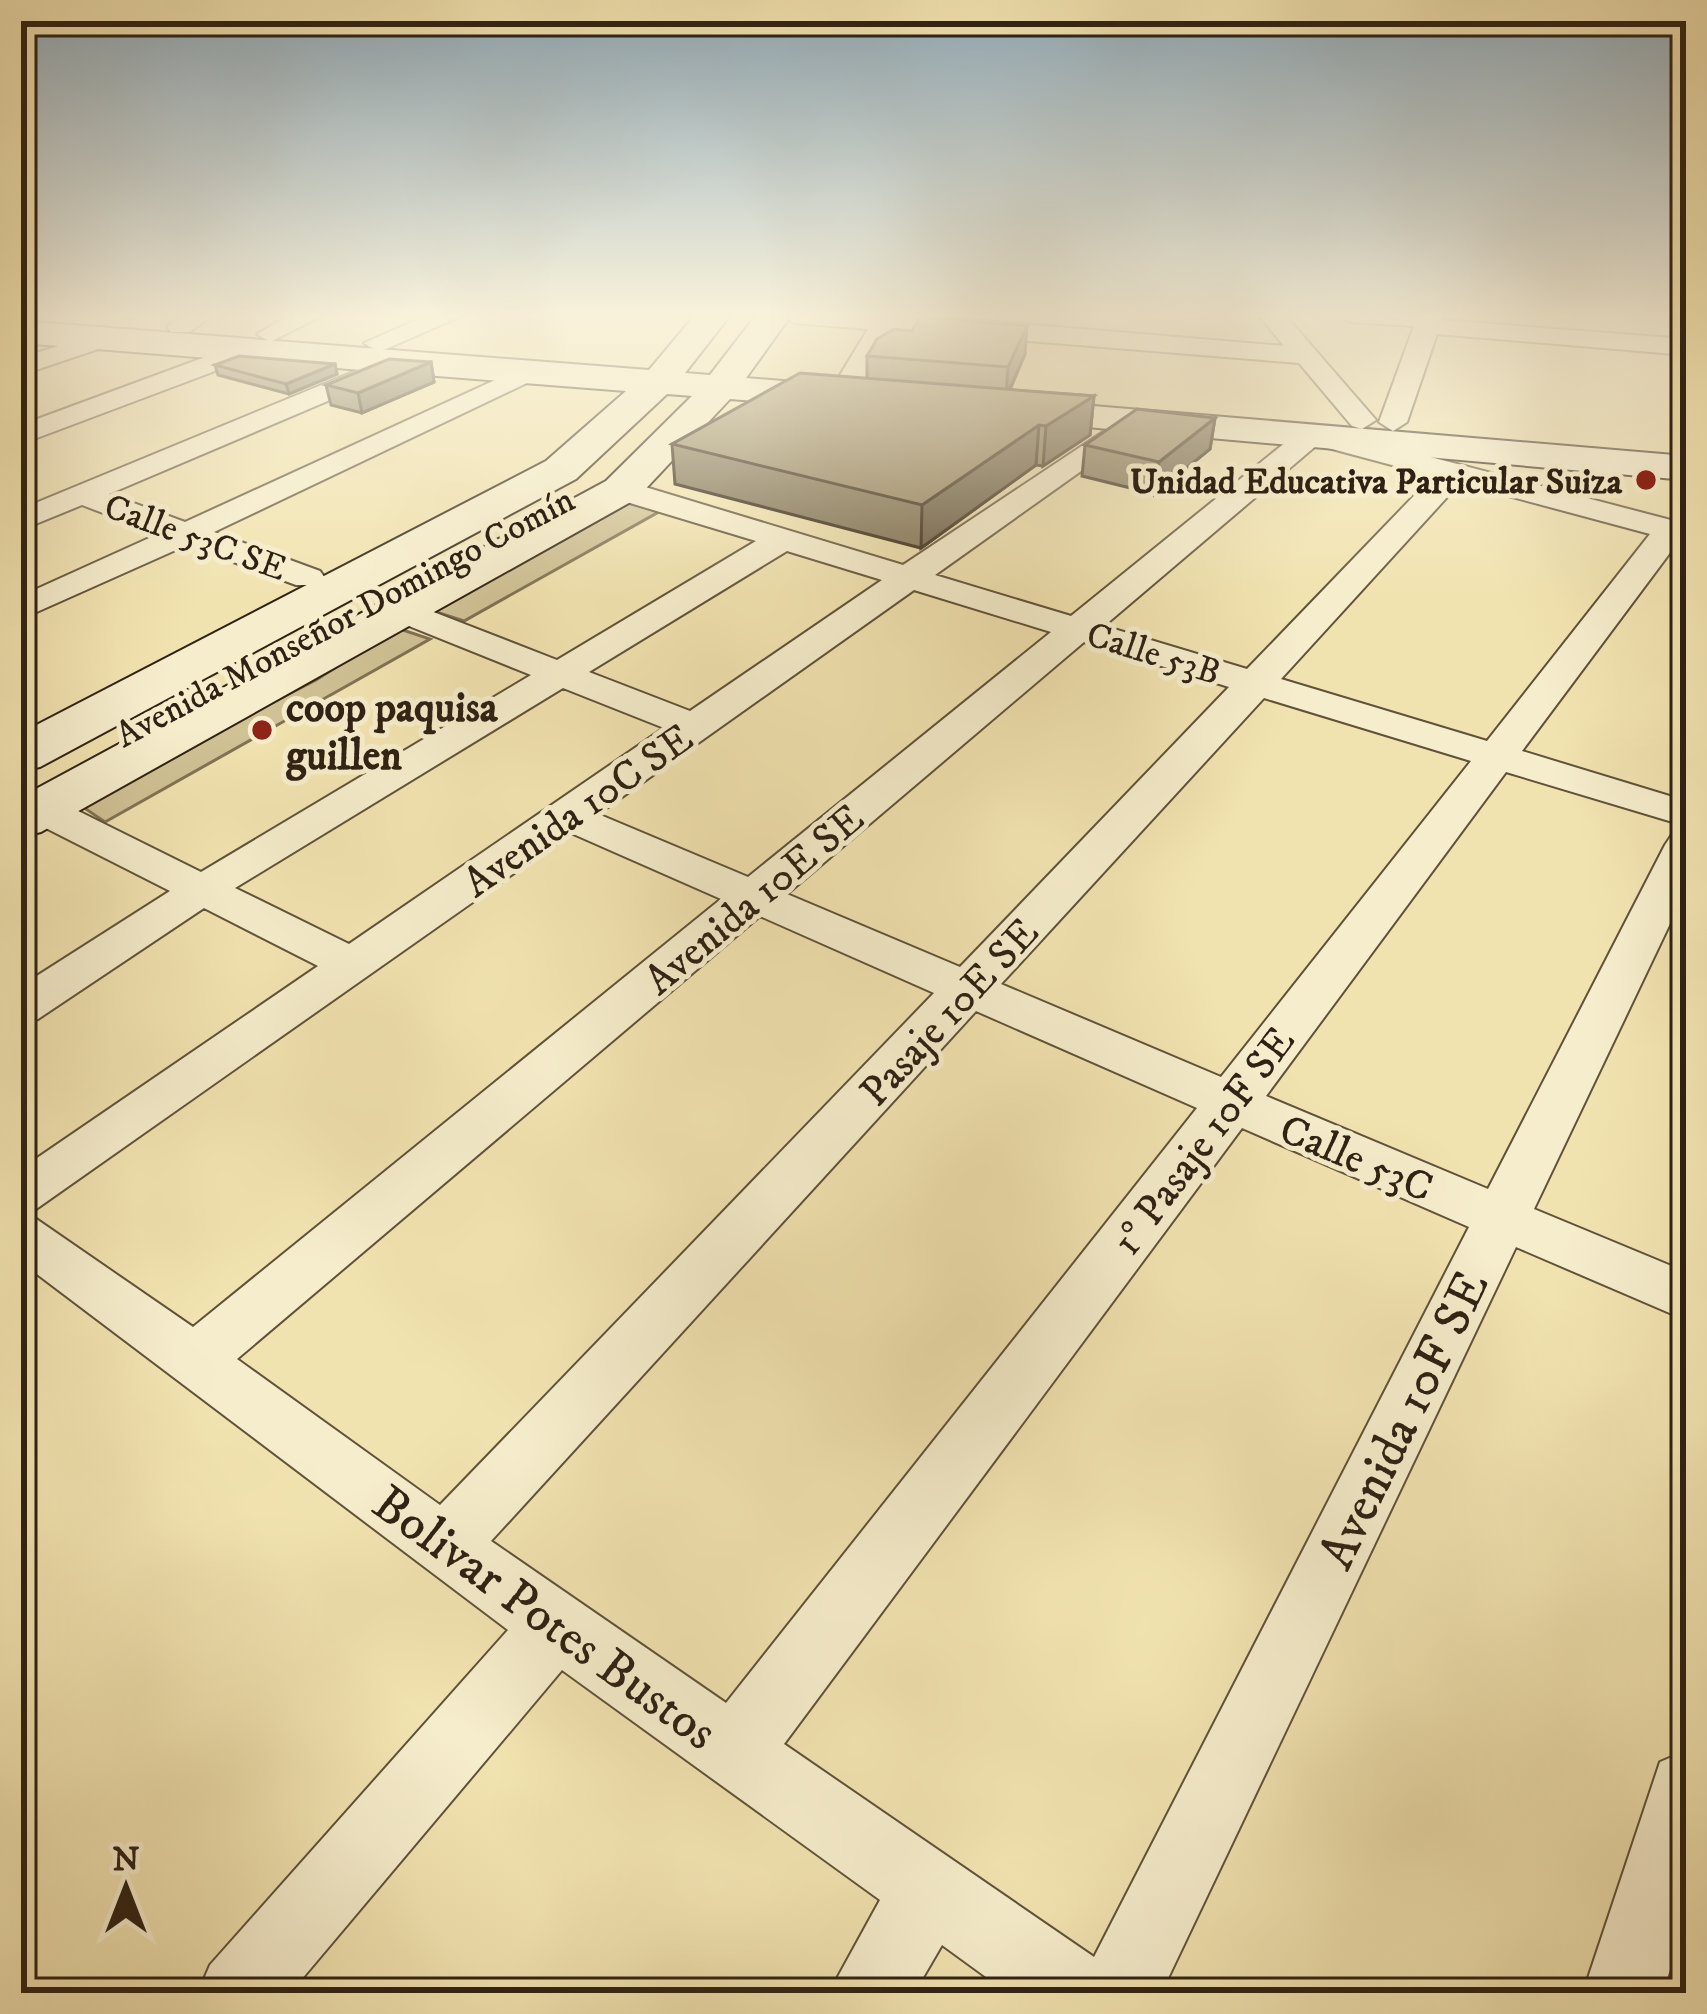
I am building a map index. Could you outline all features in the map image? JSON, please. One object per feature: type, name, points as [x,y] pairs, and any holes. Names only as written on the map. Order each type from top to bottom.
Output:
[{"type":"main road","name":"Avenida Monseñor Domingo Comín","points":[[21,726],[532,466],[629,408]]},
{"type":"main road","name":"Avenida Monseñor Domingo Comín","points":[[21,755],[561,470],[641,408]]},
{"type":"main road","name":"Avenida Monseñor Domingo Comín","points":[[28,806],[461,566],[596,482],[656,408]]},
{"type":"main road","name":"Avenida Monseñor Domingo Comín","points":[[28,806],[401,611],[461,566],[621,490],[670,446],[677,408]]},
{"type":"main road","points":[[1039,408],[1133,421],[1686,468]]},
{"type":"main road","points":[[1151,408],[1686,446]]},
{"type":"street","points":[[21,434],[88,408]]},
{"type":"street","points":[[21,520],[268,408]]},
{"type":"street","points":[[21,609],[460,408]]},
{"type":"street","points":[[1364,408],[1378,421],[1385,408]]},
{"type":"street","name":"Avenida 10C SE","points":[[21,1196],[1133,421]]},
{"type":"street","points":[[1312,435],[1678,532]]},
{"type":"street","name":"Avenida 10E SE","points":[[194,1360],[1312,435]]},
{"type":"street","name":"Pasaje 10E SE","points":[[444,1546],[1451,475]]},
{"type":"street","name":"Calle 53B","points":[[621,490],[1686,814]]},
{"type":"street","name":"Calle 53C SE","points":[[83,495],[308,578]]},
{"type":"street","name":"1° Pasaje 10F SE","points":[[734,1751],[1496,756],[1678,532]]},
{"type":"street","points":[[21,1008],[205,888],[783,539]]},
{"type":"street","points":[[401,611],[695,727]]},
{"type":"street","points":[[28,806],[205,888],[353,965]]},
{"type":"street","name":"Calle 53C","points":[[566,816],[1686,1297]]},
{"type":"street","name":"Avenida 10F SE","points":[[1119,1993],[1686,845]]},
{"type":"street","name":"Bolivar Potes Bustos","points":[[21,1232],[444,1546],[1076,1993]]},
{"type":"street","points":[[238,1993],[556,1626]]},
{"type":"street","points":[[1623,1993],[1686,1788]]},
{"type":"street","points":[[869,1993],[932,1890]]},
{"type":"shaded area","points":[[628,501],[664,509],[464,621],[433,611]]},
{"type":"shaded area","points":[[397,628],[430,639],[105,822],[77,803],[316,680]]},
{"type":"building","points":[[737,408],[1075,408],[1046,426],[1039,425],[922,505],[672,444]]},
{"type":"building","points":[[1137,409],[1215,418],[1159,462],[1085,445]]},
{"type":"place","name":"Unidad Educativa Particular Suiza","points":[[1646,480]]},
{"type":"place","name":"coop paquisa guillen","points":[[262,730]]}]
